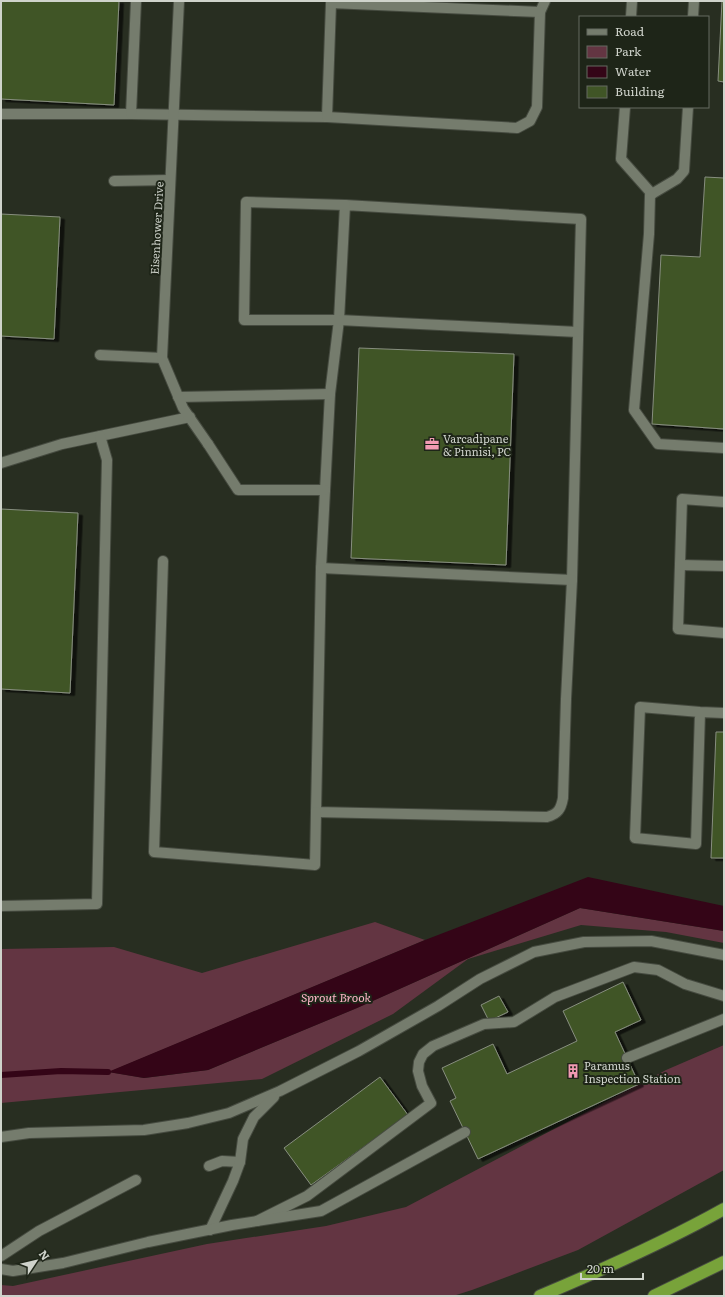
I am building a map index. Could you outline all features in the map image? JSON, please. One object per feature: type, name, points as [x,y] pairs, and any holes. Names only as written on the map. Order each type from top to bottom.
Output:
[{"type":"highway","points":[[540,1296],[630,1256],[691,1227],[724,1209]]},
{"type":"highway","points":[[654,1296],[724,1262]]},
{"type":"street","points":[[131,114],[136,1]]},
{"type":"street","name":"Eisenhower Drive","points":[[179,1],[162,358],[183,408],[238,490],[325,490]]},
{"type":"street","points":[[1,114],[327,117],[509,129],[517,128],[530,121],[537,107],[540,12],[545,1]]},
{"type":"street","points":[[632,1],[632,16]]},
{"type":"street","points":[[693,16],[694,1]]},
{"type":"street","points":[[327,117],[332,3],[540,12]]},
{"type":"street","points":[[625,108],[621,159],[652,194],[634,410],[658,444],[724,448]]},
{"type":"street","points":[[652,194],[677,179],[684,171],[688,108]]},
{"type":"street","points":[[114,181],[170,180]]},
{"type":"street","points":[[316,812],[547,817],[555,815],[561,807],[563,798],[572,580],[581,219],[345,205],[246,202],[244,320],[339,320],[578,332]]},
{"type":"street","points":[[162,561],[154,852],[315,865],[321,568],[330,394],[339,320],[345,205]]},
{"type":"street","points":[[100,355],[162,358]]},
{"type":"street","points":[[178,397],[330,394]]},
{"type":"street","points":[[1,463],[62,444],[190,417]]},
{"type":"street","points":[[1,906],[97,904],[107,460],[100,436]]},
{"type":"street","points":[[724,502],[682,499],[678,629],[724,633]]},
{"type":"street","points":[[680,565],[724,566]]},
{"type":"street","points":[[321,568],[572,580]]},
{"type":"street","points":[[700,712],[696,844],[634,838],[640,707],[724,713]]},
{"type":"street","points":[[1,1137],[29,1133],[144,1130],[181,1125],[229,1113],[280,1092],[358,1051],[438,1006],[480,979],[534,952],[584,942],[651,940],[724,955]]},
{"type":"street","points":[[257,1221],[307,1196],[431,1103],[422,1086],[418,1071],[422,1054],[433,1046],[484,1024],[514,1022],[556,997],[634,967],[658,970],[685,984],[724,996]]},
{"type":"street","points":[[627,1058],[724,1019]]},
{"type":"street","points":[[210,1230],[233,1181],[240,1162],[243,1139],[254,1117],[266,1103],[280,1092]]},
{"type":"street","points":[[1,1269],[13,1271],[63,1262],[148,1242],[257,1221],[321,1211],[465,1132]]},
{"type":"street","points":[[209,1166],[222,1161],[240,1162]]},
{"type":"street","points":[[1,1256],[39,1230],[136,1180]]},
{"type":"green space","points":[[580,908],[724,931],[724,943],[666,932],[581,925],[468,959],[393,1014],[262,1079],[1,1103],[1,949],[114,947],[202,973],[375,922],[425,940],[109,1072],[144,1078],[208,1070],[357,1008]]},
{"type":"green space","points":[[724,1045],[724,1170],[578,1250],[472,1290],[453,1296],[1,1296],[1,1285],[13,1286],[207,1244],[326,1226],[406,1207],[666,1070]]},
{"type":"water","name":"Sprout Brook","points":[[588,877],[724,906],[724,931],[580,908],[357,1008],[208,1070],[144,1078],[108,1072],[425,940]]},
{"type":"building","points":[[1,1],[119,1],[114,105],[1,99]]},
{"type":"building","points":[[722,1],[724,1],[724,82],[718,81]]},
{"type":"building","points":[[705,177],[724,178],[724,429],[652,424],[661,255],[700,257]]},
{"type":"building","points":[[1,214],[60,217],[54,339],[1,336]]},
{"type":"building","points":[[359,348],[514,354],[506,565],[351,558]]},
{"type":"building","points":[[1,509],[78,513],[70,693],[1,689]]},
{"type":"building","points":[[716,732],[724,732],[724,858],[711,858]]},
{"type":"building","name":"Paramus Inspection Station","points":[[623,982],[641,1020],[615,1032],[639,1084],[478,1159],[450,1101],[456,1098],[442,1068],[493,1044],[507,1074],[577,1041],[563,1011]]},
{"type":"building","points":[[499,996],[508,1012],[489,1021],[481,1005]]},
{"type":"building","points":[[380,1077],[408,1115],[311,1185],[284,1148]]},
{"type":"waterway","name":"Sprout Brook","points":[[1,1075],[61,1071],[108,1072]]},
{"type":"place","name":"Varcadipane & Pinnisi, PC","points":[[432,444]]},
{"type":"place","name":"Paramus Inspection Station","points":[[573,1071]]}]
